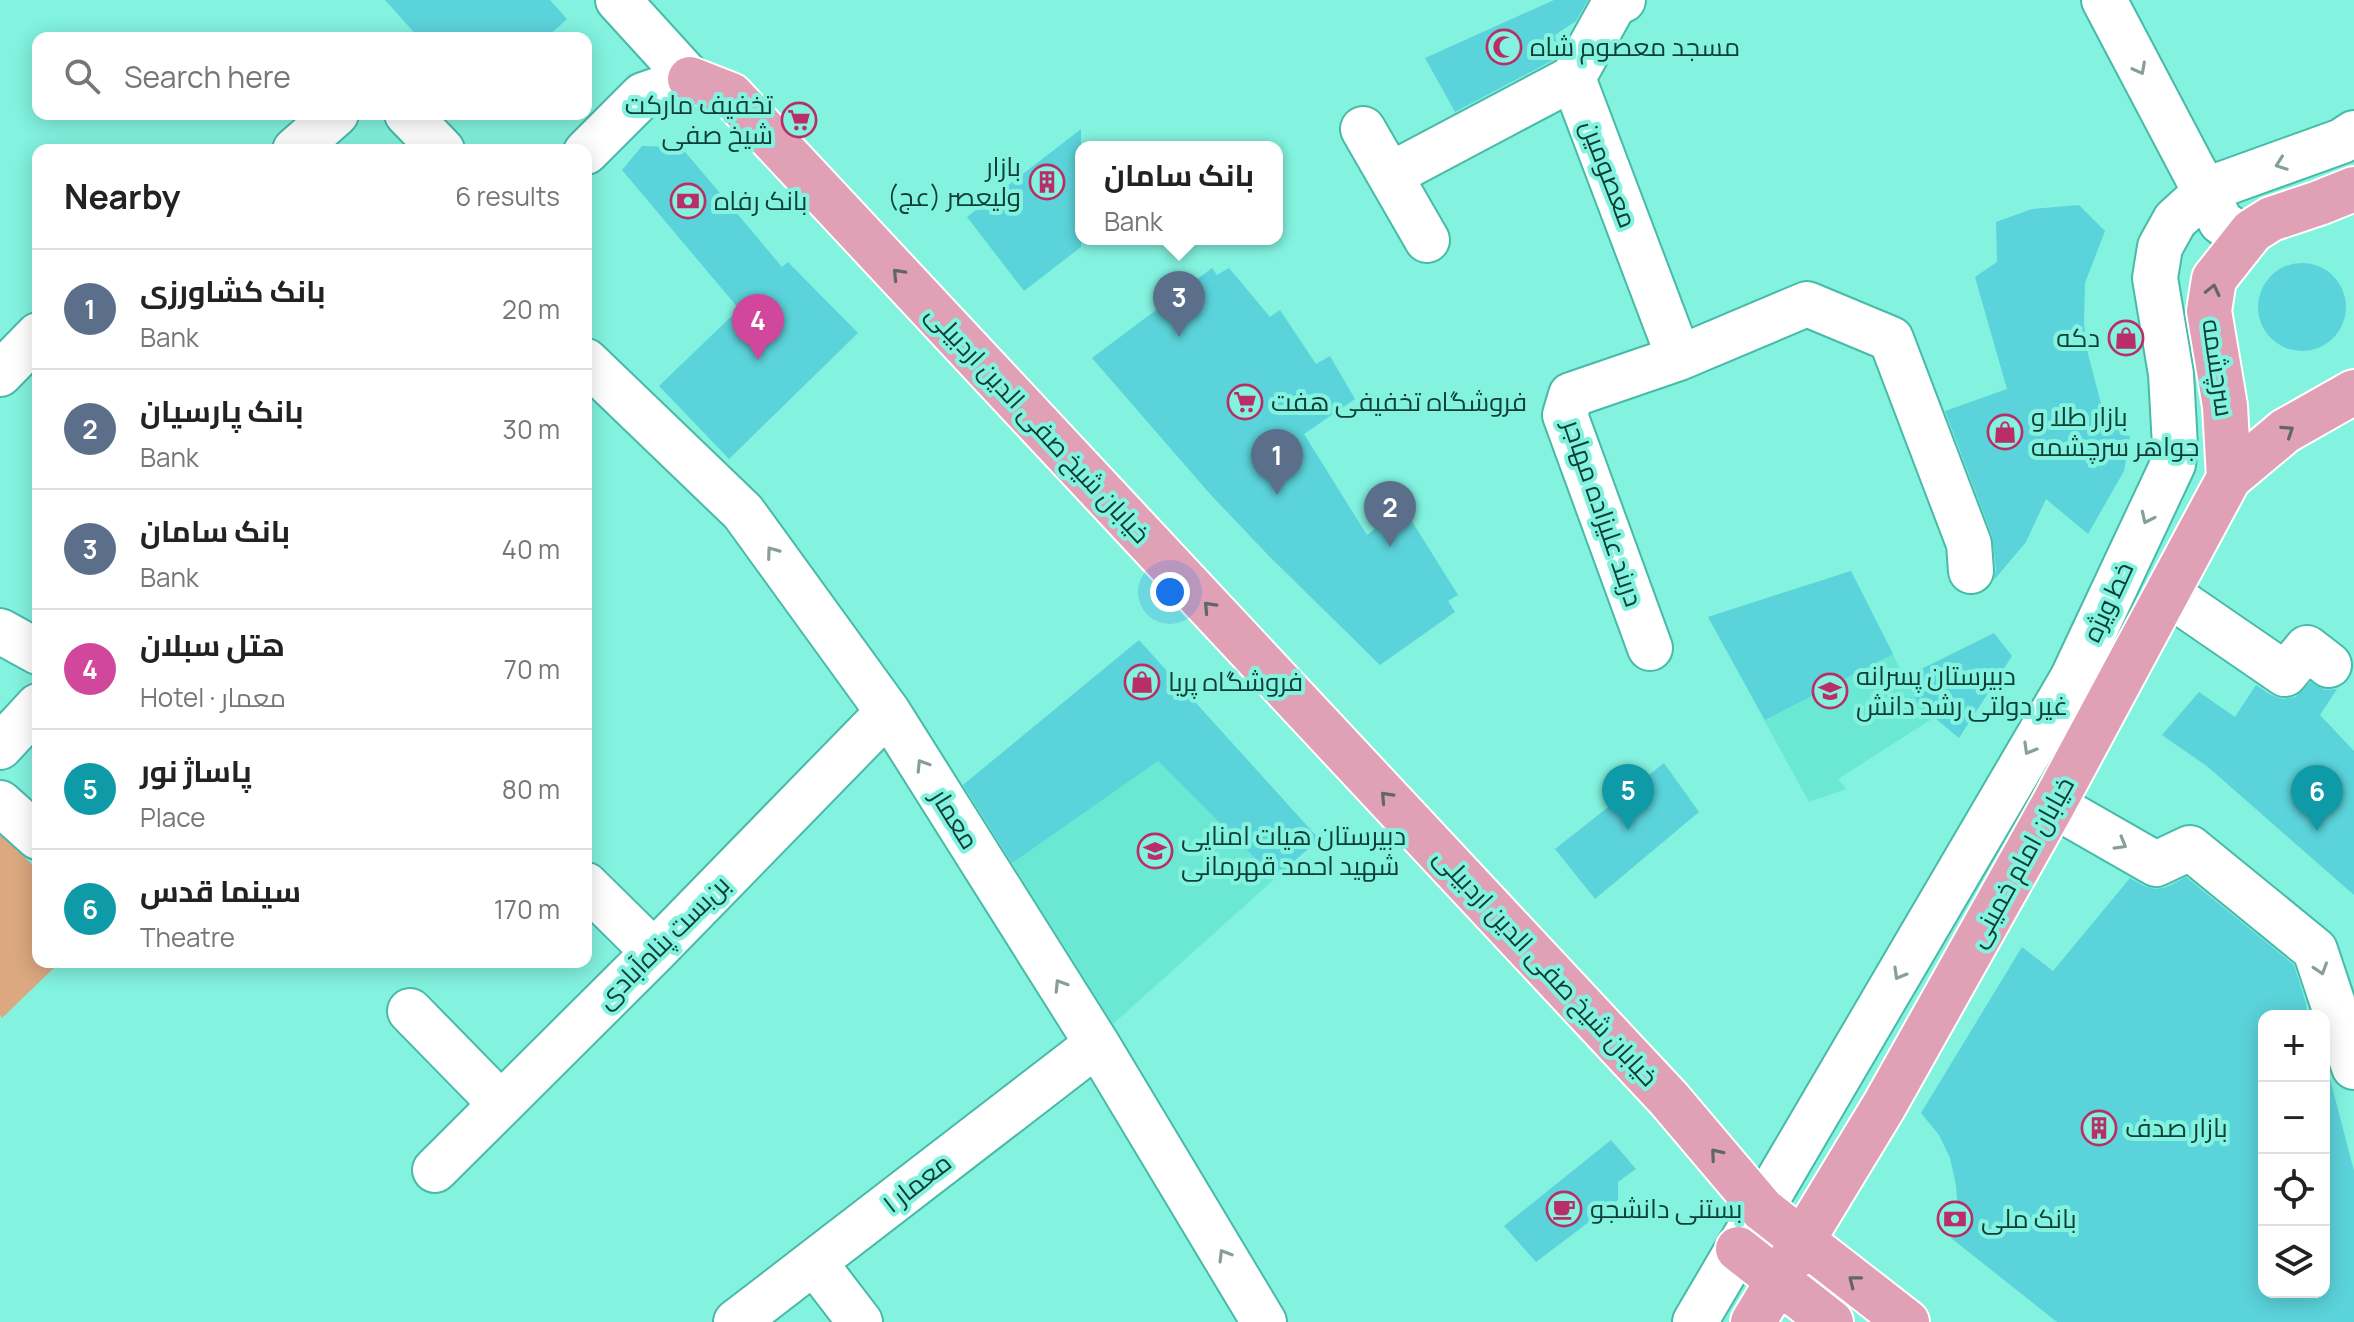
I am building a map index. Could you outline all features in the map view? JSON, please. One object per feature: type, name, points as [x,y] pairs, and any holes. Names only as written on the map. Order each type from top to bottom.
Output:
[{"type":"main road","name":"خیابان شیخ صفی الدین اردبیلی","points":[[690,79],[731,95],[1669,1099],[1763,1210],[1907,1322]]},
{"type":"main road","name":"سرچشمه","points":[[2223,489],[2225,406],[2209,311],[2214,279],[2248,234],[2271,219],[2354,189]]},
{"type":"main road","points":[[2223,489],[2285,431],[2354,392]]},
{"type":"main road","name":"خیابان امام خمینی","points":[[1778,1281],[2060,809],[2175,599],[2223,489]]},
{"type":"main road","points":[[1738,1249],[1831,1322]]},
{"type":"main road","points":[[1753,1322],[1778,1281]]},
{"type":"street","points":[[592,146],[643,95],[690,79],[618,0]]},
{"type":"street","points":[[1390,175],[1573,78],[1614,4],[1623,0]]},
{"type":"street","points":[[2104,0],[2221,222],[2234,231],[2248,234]]},
{"type":"street","name":"معصومین","points":[[1573,78],[1679,358]]},
{"type":"street","points":[[302,144],[329,120]]},
{"type":"street","points":[[413,120],[436,144]]},
{"type":"street","points":[[1363,129],[1427,240]]},
{"type":"street","name":"خط ویژه","points":[[1738,1249],[2072,679],[2173,464],[2171,374],[2155,278],[2160,247],[2175,220],[2217,186],[2342,141],[2354,133]]},
{"type":"street","points":[[1679,358],[1807,304],[1891,339],[1969,544],[1971,571]]},
{"type":"street","points":[[0,374],[32,341]]},
{"type":"street","name":"دربند علیزاده مهاجر","points":[[1650,648],[1565,415],[1571,395],[1679,358]]},
{"type":"street","name":"معمار","points":[[592,367],[743,512],[888,712],[1097,1044],[1257,1319]]},
{"type":"street","points":[[2175,599],[2285,674],[2307,648],[2329,665]]},
{"type":"street","points":[[0,631],[32,649]]},
{"type":"street","points":[[0,747],[32,712]]},
{"type":"street","name":"بن‌بست پناه‌آبادی","points":[[435,1170],[654,952],[888,712]]},
{"type":"street","points":[[0,803],[32,832]]},
{"type":"street","points":[[2060,809],[2156,864],[2190,848],[2315,950],[2354,1067]]},
{"type":"street","points":[[592,891],[654,952]]},
{"type":"street","points":[[410,1011],[501,1104]]},
{"type":"street","name":"معمار ۱","points":[[736,1322],[1097,1044]]},
{"type":"street","points":[[1695,1322],[1738,1249]]},
{"type":"street","points":[[814,1262],[860,1322]]},
{"type":"shaded area","name":"دبیرستان پسرانه غیر دولتی رشد دانش","points":[[1851,571],[1918,704],[1935,717],[1838,779],[1846,789],[1809,802],[1708,617]]},
{"type":"shaded area","name":"دبیرستان هیات امنایی شهید احمد قهرمانی","points":[[1100,673],[1185,692],[1319,839],[1113,1024],[963,785]]},
{"type":"shaded area","points":[[0,832],[32,865],[32,968],[54,968],[2,1018]]},
{"type":"building","points":[[385,0],[550,0],[567,19],[553,32],[414,32]]},
{"type":"building","name":"مسجد معصوم شاه","points":[[1554,0],[1588,0],[1576,21],[1555,35],[1558,54],[1555,59],[1455,112],[1425,58]]},
{"type":"building","name":"بازار ولیعصر (عج)","points":[[1081,129],[1081,141],[1075,141],[1075,245],[1081,247],[1024,291],[967,217]]},
{"type":"building","points":[[642,146],[681,147],[782,267],[788,262],[858,333],[729,459],[659,386],[739,309],[622,170]]},
{"type":"building","name":"بازار طلا و جواهر سرچشمه","points":[[2079,205],[2105,231],[2085,283],[2084,323],[2087,350],[2105,419],[2112,416],[2121,435],[2130,436],[2124,471],[2088,534],[2046,499],[2026,542],[1994,580],[1996,569],[1992,536],[1945,411],[2007,389],[1975,277],[1997,262],[1996,222],[2032,209]]},
{"type":"building","points":[[2302,263],[2319,267],[2333,276],[2342,290],[2346,307],[2342,324],[2333,338],[2319,347],[2302,351],[2285,347],[2271,338],[2262,324],[2258,307],[2262,290],[2271,276],[2285,267]]},
{"type":"building","points":[[1212,268],[1217,275],[1229,268],[1270,317],[1280,310],[1316,364],[1330,356],[1355,399],[1304,434],[1367,535],[1403,507],[1458,595],[1448,601],[1455,612],[1380,665],[1210,494],[1092,358]]},
{"type":"building","points":[[1851,571],[1893,654],[1765,720],[1708,617]]},
{"type":"building","points":[[1994,633],[2012,656],[1959,738],[1918,704],[1905,677]]},
{"type":"building","points":[[1139,640],[1319,839],[1275,878],[1158,761],[1012,863],[963,785]]},
{"type":"building","points":[[2311,682],[2325,690],[2337,689],[2320,715],[2354,751],[2354,895],[2208,767],[2162,735],[2199,692],[2235,717],[2256,685],[2283,699],[2295,697]]},
{"type":"building","points":[[1664,763],[1699,812],[1595,899],[1555,849]]},
{"type":"building","name":"بازار صدف","points":[[2186,877],[2294,965],[2307,1010],[2258,1010],[2258,1298],[2330,1298],[2330,1079],[2354,1171],[2354,1322],[2057,1322],[1951,1238],[1958,1211],[1950,1158],[1939,1135],[1921,1113],[2022,947],[2053,971],[2130,878],[2156,889]]},
{"type":"building","name":"بستنی دانشجو","points":[[1611,1140],[1636,1169],[1618,1182],[1618,1200],[1536,1262],[1504,1226]]},
{"type":"place","name":"مسجد معصوم شاه","points":[[1504,47]]},
{"type":"place","name":"تخفیف مارکت شیخ صفی","points":[[799,120]]},
{"type":"place","name":"بازار ولیعصر (عج)","points":[[1047,182]]},
{"type":"place","name":"بانک رفاه","points":[[688,201]]},
{"type":"place","name":"بانک سامان","points":[[1179,337]]},
{"type":"place","name":"دکه","points":[[2126,338]]},
{"type":"place","name":"هتل سبلان","points":[[758,360]]},
{"type":"place","name":"فروشگاه تخفیفی هفت","points":[[1245,402]]},
{"type":"place","name":"بازار طلا و جواهر سرچشمه","points":[[2005,432]]},
{"type":"place","name":"بانک کشاورزی","points":[[1277,495]]},
{"type":"place","name":"بانک پارسیان","points":[[1390,547]]},
{"type":"place","name":"فروشگاه پریا","points":[[1142,682]]},
{"type":"place","name":"دبیرستان پسرانه غیر دولتی رشد دانش","points":[[1830,691]]},
{"type":"place","name":"پاساژ نور","points":[[1628,830]]},
{"type":"place","name":"سینما قدس","points":[[2317,831]]},
{"type":"place","name":"دبیرستان هیات امنایی شهید احمد قهرمانی","points":[[1155,851]]},
{"type":"place","name":"بازار صدف","points":[[2099,1128]]},
{"type":"place","name":"بستنی دانشجو","points":[[1564,1209]]},
{"type":"place","name":"بانک ملی","points":[[1955,1219]]}]
